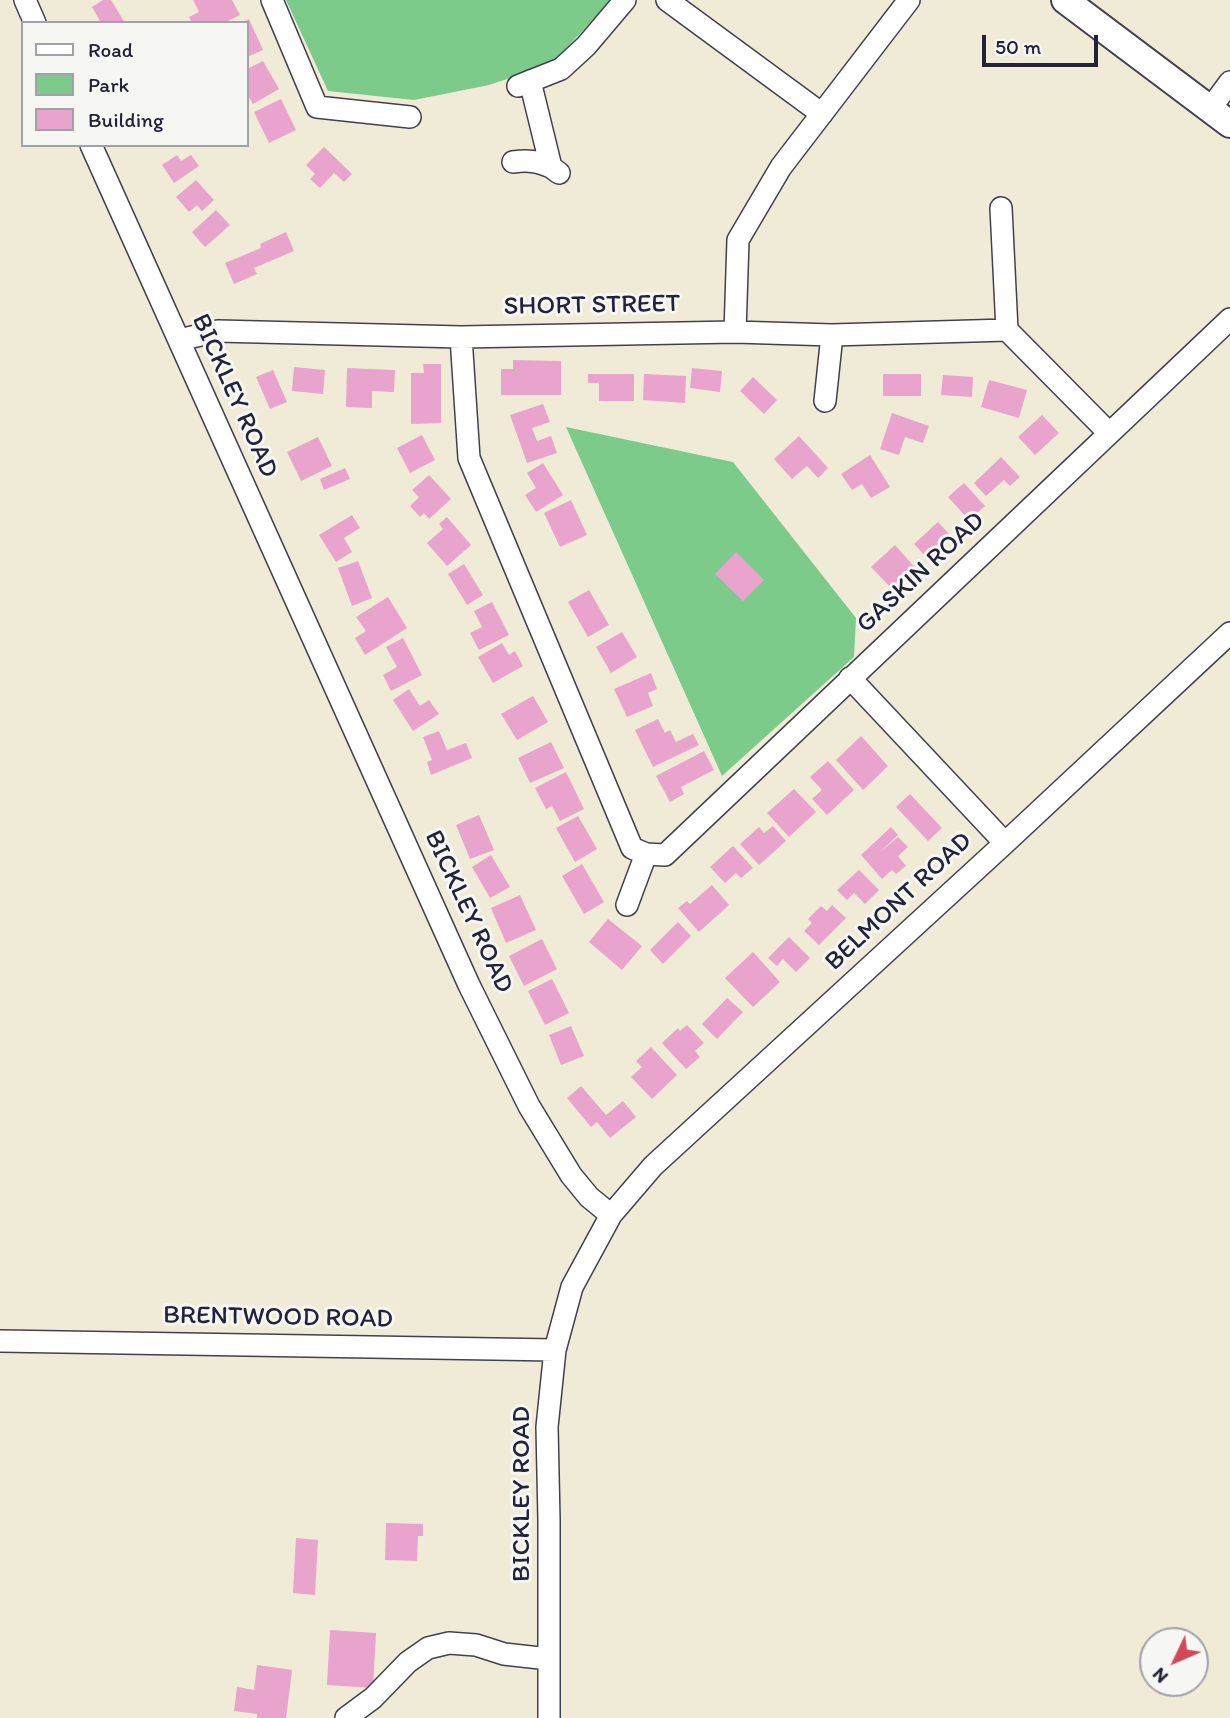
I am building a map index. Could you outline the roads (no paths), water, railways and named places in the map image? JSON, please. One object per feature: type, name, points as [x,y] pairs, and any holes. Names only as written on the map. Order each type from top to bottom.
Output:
[{"type":"main road","points":[[1065,0],[1220,117]]},
{"type":"street","points":[[25,0],[35,21]]},
{"type":"street","points":[[272,0],[317,107],[410,117]]},
{"type":"street","points":[[513,162],[537,161],[555,170],[524,83],[561,69],[586,46],[625,0]]},
{"type":"street","points":[[667,0],[822,114]]},
{"type":"street","points":[[735,332],[738,240],[781,167],[909,0]]},
{"type":"street","points":[[1220,117],[1230,82]]},
{"type":"street","name":"BICKLEY ROAD","points":[[92,147],[463,972],[528,1106],[571,1175],[589,1197],[611,1216],[572,1287],[555,1350],[547,1427],[549,1718]]},
{"type":"street","points":[[1001,208],[1007,330],[1110,433]]},
{"type":"street","name":"GASKIN ROAD","points":[[646,855],[665,855],[1230,319]]},
{"type":"street","name":"SHORT STREET","points":[[179,341],[218,331],[461,337],[735,332],[832,335],[1007,330]]},
{"type":"street","points":[[825,401],[832,335]]},
{"type":"street","points":[[461,337],[469,458],[632,848],[646,855],[627,905]]},
{"type":"street","name":"BELMONT ROAD","points":[[611,1216],[653,1166],[1230,634]]},
{"type":"street","points":[[850,678],[1005,843]]},
{"type":"street","name":"BRENTWOOD ROAD","points":[[0,1341],[555,1350]]},
{"type":"street","points":[[346,1718],[373,1698],[408,1662],[428,1648],[449,1643],[476,1645],[504,1654],[549,1659]]}]
